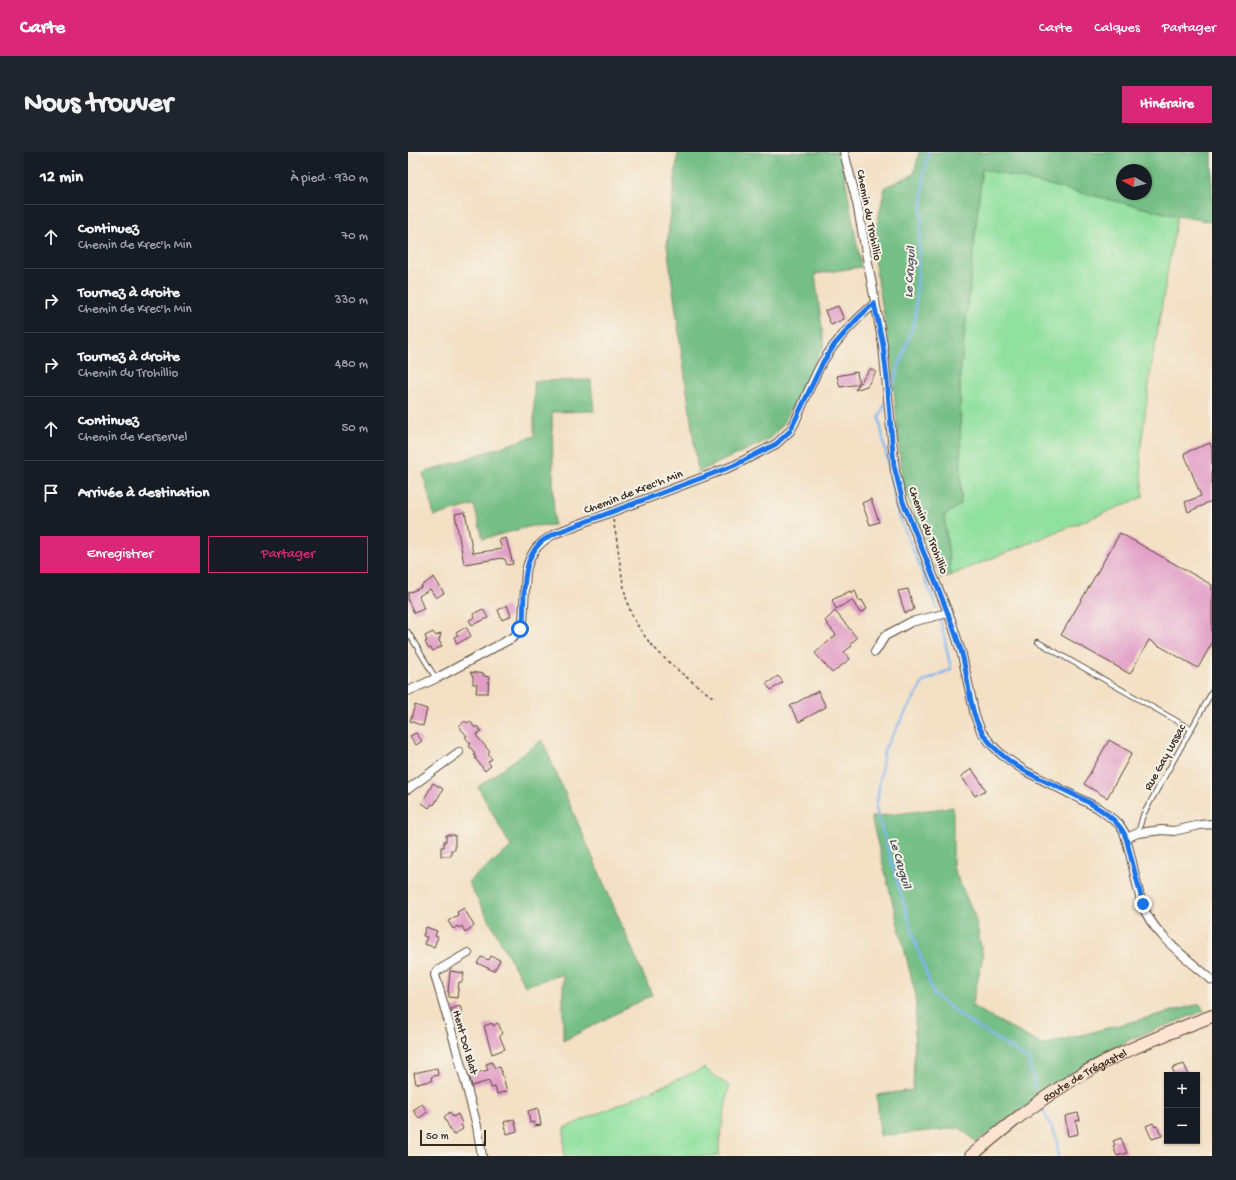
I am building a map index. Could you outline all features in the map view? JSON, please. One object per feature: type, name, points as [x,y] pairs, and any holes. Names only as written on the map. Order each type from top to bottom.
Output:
[{"type":"main road","name":"Route de Trégastel","points":[[971,1156],[1050,1095],[1076,1078],[1155,1038],[1212,1016]]},
{"type":"street","name":"Chemin du Trohillio","points":[[844,152],[857,203],[874,303],[883,345],[895,471],[903,502],[948,613],[962,655],[975,716],[981,731],[1002,755],[1025,771],[1098,808],[1119,824],[1126,838],[1143,904],[1150,918],[1158,931],[1185,958],[1212,980]]},
{"type":"street","name":"Chemin de Krec'h Min","points":[[408,691],[436,678],[517,634],[523,622],[528,565],[533,553],[540,543],[556,533],[733,466],[769,448],[784,438],[795,422],[823,362],[846,331],[874,303]]},
{"type":"street","points":[[875,652],[885,636],[911,622],[948,613]]},
{"type":"street","points":[[408,789],[459,752]]},
{"type":"street","points":[[1126,838],[1138,833],[1162,830],[1174,831],[1212,824]]},
{"type":"street","name":"Hent Dol Blat","points":[[468,953],[437,971],[435,975],[477,1126],[482,1156]]},
{"type":"lane","points":[[408,632],[436,678]]},
{"type":"lane","points":[[1038,642],[1191,729]]},
{"type":"lane","name":"Rue Gay Lussac","points":[[1138,833],[1143,815],[1212,692]]},
{"type":"path","points":[[611,512],[628,603],[640,628],[659,653],[675,669],[711,696],[716,697]]},
{"type":"green space","points":[[678,152],[839,152],[861,267],[815,274],[824,345],[784,423],[770,439],[698,472],[667,245]]},
{"type":"green space","points":[[919,152],[1212,152],[1212,222],[1177,216],[982,169],[960,377],[961,504],[944,516],[951,575],[941,579],[902,484],[891,356],[872,248],[885,187],[914,174]]},
{"type":"green space","points":[[982,168],[1177,216],[1151,369],[1140,454],[1143,497],[951,575],[944,516],[961,504],[960,377]]},
{"type":"green space","points":[[591,380],[594,411],[552,412],[554,525],[532,526],[483,539],[474,505],[434,516],[423,473],[534,436],[534,381]]},
{"type":"green space","points":[[542,740],[652,995],[563,1041],[563,974],[525,986],[468,882],[511,847],[478,787]]},
{"type":"green space","points":[[953,807],[953,867],[975,917],[983,956],[972,1006],[1042,1045],[1200,1004],[1204,1011],[1131,1039],[1072,1075],[976,1142],[960,1128],[880,1136],[877,1095],[913,1090],[916,996],[871,817]]},
{"type":"green space","points":[[704,1068],[729,1086],[719,1144],[719,1156],[564,1156],[564,1128]]},
{"type":"building","points":[[838,306],[844,319],[831,325],[825,311]]},
{"type":"building","points":[[870,369],[876,372],[867,386],[855,390]]},
{"type":"building","points":[[857,372],[859,384],[840,387],[837,376]]},
{"type":"building","points":[[1210,443],[1212,448],[1212,501],[1188,512],[1185,502],[1201,496],[1184,453]]},
{"type":"building","points":[[871,499],[879,522],[870,525],[862,503]]},
{"type":"building","points":[[465,512],[473,553],[502,549],[499,540],[506,538],[513,564],[507,565],[505,559],[503,558],[464,564],[455,514]]},
{"type":"building","points":[[1120,533],[1212,585],[1212,643],[1198,668],[1149,640],[1130,674],[1061,635]]},
{"type":"building","points":[[434,577],[444,593],[436,598],[430,589],[419,596],[424,609],[414,613],[408,600],[408,593],[422,587],[421,586]]},
{"type":"building","points":[[908,589],[914,610],[905,613],[898,591]]},
{"type":"building","points":[[855,590],[859,601],[862,600],[867,609],[860,613],[852,600],[836,609],[832,600]]},
{"type":"building","points":[[507,605],[511,616],[502,620],[498,610]]},
{"type":"building","points":[[483,609],[488,618],[472,625],[469,620],[475,617],[473,614]]},
{"type":"building","points":[[835,611],[857,638],[850,644],[852,646],[844,652],[850,659],[832,673],[815,653],[836,635],[825,621]]},
{"type":"building","points":[[466,627],[471,636],[457,644],[454,637],[458,635],[456,633]]},
{"type":"building","points":[[433,632],[436,636],[441,633],[439,641],[442,646],[433,651],[431,648],[429,649],[425,642],[427,641],[425,636]]},
{"type":"building","points":[[470,672],[484,674],[484,676],[489,677],[488,693],[476,693],[477,684],[473,684],[473,677]]},
{"type":"building","points":[[778,676],[783,682],[771,690],[766,684]]},
{"type":"building","points":[[818,691],[826,707],[799,722],[790,706]]},
{"type":"building","points":[[415,705],[427,709],[423,726],[410,721]]},
{"type":"building","points":[[465,721],[467,723],[470,721],[475,728],[477,726],[481,731],[476,735],[490,752],[488,754],[492,759],[488,762],[491,766],[485,771],[475,758],[475,753],[469,746],[471,744],[465,737],[467,736],[459,726]]},
{"type":"building","points":[[416,733],[422,741],[416,745],[410,736]]},
{"type":"building","points":[[1109,740],[1132,753],[1107,798],[1084,784]]},
{"type":"building","points":[[972,769],[986,790],[975,796],[961,776]]},
{"type":"building","points":[[433,783],[443,789],[434,805],[432,804],[429,808],[422,803]]},
{"type":"building","points":[[446,835],[455,835],[455,850],[451,850],[451,856],[441,856],[441,847],[444,847]]},
{"type":"building","points":[[464,908],[474,926],[465,932],[462,926],[459,928],[458,926],[453,929],[448,921],[458,915],[457,912]]},
{"type":"building","points":[[426,927],[437,931],[435,936],[438,937],[434,947],[424,944],[427,937],[423,936]]},
{"type":"building","points":[[491,956],[500,960],[494,971],[477,963],[481,957],[489,960]]},
{"type":"building","points":[[450,971],[464,973],[462,982],[459,982],[457,998],[449,997]]},
{"type":"building","points":[[460,1006],[463,1014],[454,1017],[451,1009]]},
{"type":"building","points":[[492,1023],[493,1026],[498,1023],[502,1032],[500,1037],[505,1049],[492,1054],[484,1026]]},
{"type":"building","points":[[492,1062],[495,1068],[500,1067],[507,1091],[497,1094],[495,1087],[491,1088],[489,1081],[472,1086],[469,1075],[488,1070],[486,1064]]},
{"type":"building","points":[[1184,1064],[1188,1072],[1174,1072],[1172,1068]]},
{"type":"building","points":[[437,1068],[438,1075],[431,1077],[432,1081],[416,1084],[414,1073]]},
{"type":"building","points":[[422,1104],[428,1112],[419,1118],[413,1110]]},
{"type":"building","points":[[538,1108],[541,1125],[534,1126],[534,1122],[530,1123],[528,1111]]},
{"type":"building","points":[[450,1112],[453,1117],[458,1114],[463,1129],[453,1135],[444,1117]]},
{"type":"building","points":[[1078,1113],[1080,1120],[1076,1121],[1078,1134],[1068,1136],[1065,1116]]},
{"type":"building","points":[[514,1119],[517,1131],[507,1134],[504,1122]]},
{"type":"building","points":[[1153,1123],[1155,1127],[1157,1126],[1162,1136],[1152,1139],[1146,1126]]},
{"type":"building","points":[[1121,1138],[1127,1153],[1117,1156],[1113,1146],[1115,1145],[1113,1141]]},
{"type":"waterway","name":"Le Cruguil","points":[[891,390],[915,320],[924,173],[929,152]]},
{"type":"waterway","name":"Le Cruguil","points":[[886,401],[879,417],[897,511],[937,608]]},
{"type":"waterway","name":"Le Cruguil","points":[[940,618],[951,669],[923,682],[884,750],[876,809],[913,935],[934,995],[965,1019],[1028,1059],[1035,1089]]},
{"type":"waterway","name":"Le Cruguil","points":[[1043,1110],[1057,1139],[1058,1156]]},
{"type":"route","points":[[520,629],[523,622],[526,571],[530,559],[540,543],[556,533],[733,466],[776,444],[790,431],[823,362],[835,344],[858,318],[874,303],[883,345],[893,460],[897,482],[903,502],[951,620],[962,655],[975,716],[981,731],[1002,755],[1025,771],[1098,808],[1119,824],[1126,838],[1143,904]]}]
